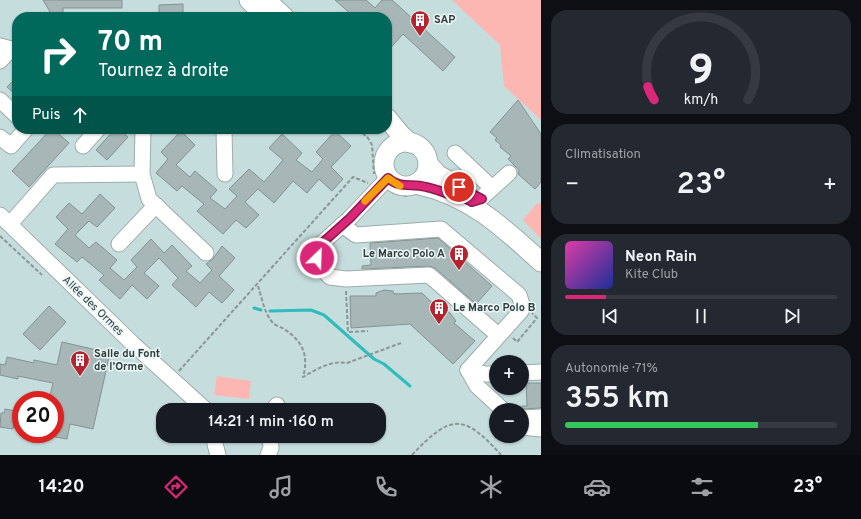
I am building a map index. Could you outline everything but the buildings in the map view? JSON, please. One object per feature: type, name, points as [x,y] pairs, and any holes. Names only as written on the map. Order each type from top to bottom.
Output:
[{"type":"main road","points":[[249,0],[262,12]]},
{"type":"main road","points":[[266,0],[279,12]]},
{"type":"main road","points":[[392,124],[410,143],[423,151],[428,164],[448,181],[487,194],[541,252]]},
{"type":"main road","points":[[383,134],[386,139],[380,156],[384,168],[379,180],[400,186],[415,184],[456,197],[489,217],[541,262]]},
{"type":"main road","points":[[380,156],[397,144],[410,143]]},
{"type":"main road","points":[[415,184],[424,176],[428,164]]},
{"type":"street","points":[[280,0],[284,12]]},
{"type":"street","points":[[0,61],[9,50]]},
{"type":"street","points":[[0,100],[12,111]]},
{"type":"street","points":[[0,137],[11,146],[22,134]]},
{"type":"street","points":[[84,146],[94,134]]},
{"type":"street","points":[[143,134],[142,174],[149,199],[206,252]]},
{"type":"street","points":[[224,134],[225,174]]},
{"type":"street","points":[[455,153],[487,194]]},
{"type":"street","points":[[456,197],[461,196],[472,202],[487,194],[509,173]]},
{"type":"street","points":[[5,219],[53,175],[142,174]]},
{"type":"street","points":[[379,180],[342,225],[321,244],[317,258],[321,268],[330,277],[346,279],[429,276],[498,335]]},
{"type":"street","points":[[119,244],[156,205]]},
{"type":"street","name":"Allée des Ormes","points":[[5,219],[132,343],[198,403]]},
{"type":"street","points":[[342,225],[356,235],[441,229],[519,295],[522,304],[521,311],[468,370]]},
{"type":"street","points":[[468,370],[489,374]]},
{"type":"street","points":[[468,370],[477,386],[495,403]]},
{"type":"street","points":[[529,373],[541,372]]},
{"type":"street","points":[[529,418],[541,417]]},
{"type":"street","points":[[529,428],[541,429]]},
{"type":"street","points":[[268,455],[271,448],[271,443]]},
{"type":"path","points":[[364,134],[380,156],[373,172],[379,180]]},
{"type":"path","points":[[171,380],[258,286],[353,177],[379,180]]},
{"type":"path","points":[[258,286],[267,315],[274,324],[298,339],[305,350],[306,366],[303,377],[322,366],[338,361],[347,363],[401,343]]},
{"type":"path","points":[[346,306],[348,332],[368,331]]},
{"type":"path","points":[[519,339],[524,333]]},
{"type":"path","points":[[412,455],[440,428],[452,424],[468,426],[483,435],[501,455]]},
{"type":"shaded area","points":[[0,0],[541,0],[541,455],[0,455]]},
{"type":"shaded area","points":[[452,0],[541,0],[541,120],[504,86],[500,45]]},
{"type":"shaded area","points":[[541,203],[541,239],[523,220],[536,204]]},
{"type":"shaded area","points":[[217,376],[251,381],[249,399],[214,395]]},
{"type":"waterway","points":[[254,308],[261,310]]},
{"type":"waterway","points":[[270,311],[311,310],[324,315],[374,359],[384,364],[410,386]]},
{"type":"slow traffic","points":[[365,201],[388,178],[400,186]]},
{"type":"place","name":"SAP","points":[[420,37]]},
{"type":"place","name":"Le Marco Polo A","points":[[459,271]]},
{"type":"place","name":"Le Marco Polo B","points":[[439,325]]},
{"type":"place","name":"Salle du Font de l’Orme","points":[[80,377]]},
{"type":"route","points":[[317,258],[321,244],[350,218],[388,178],[400,186],[415,184],[456,197],[461,196],[472,202],[482,199],[459,187]]}]
